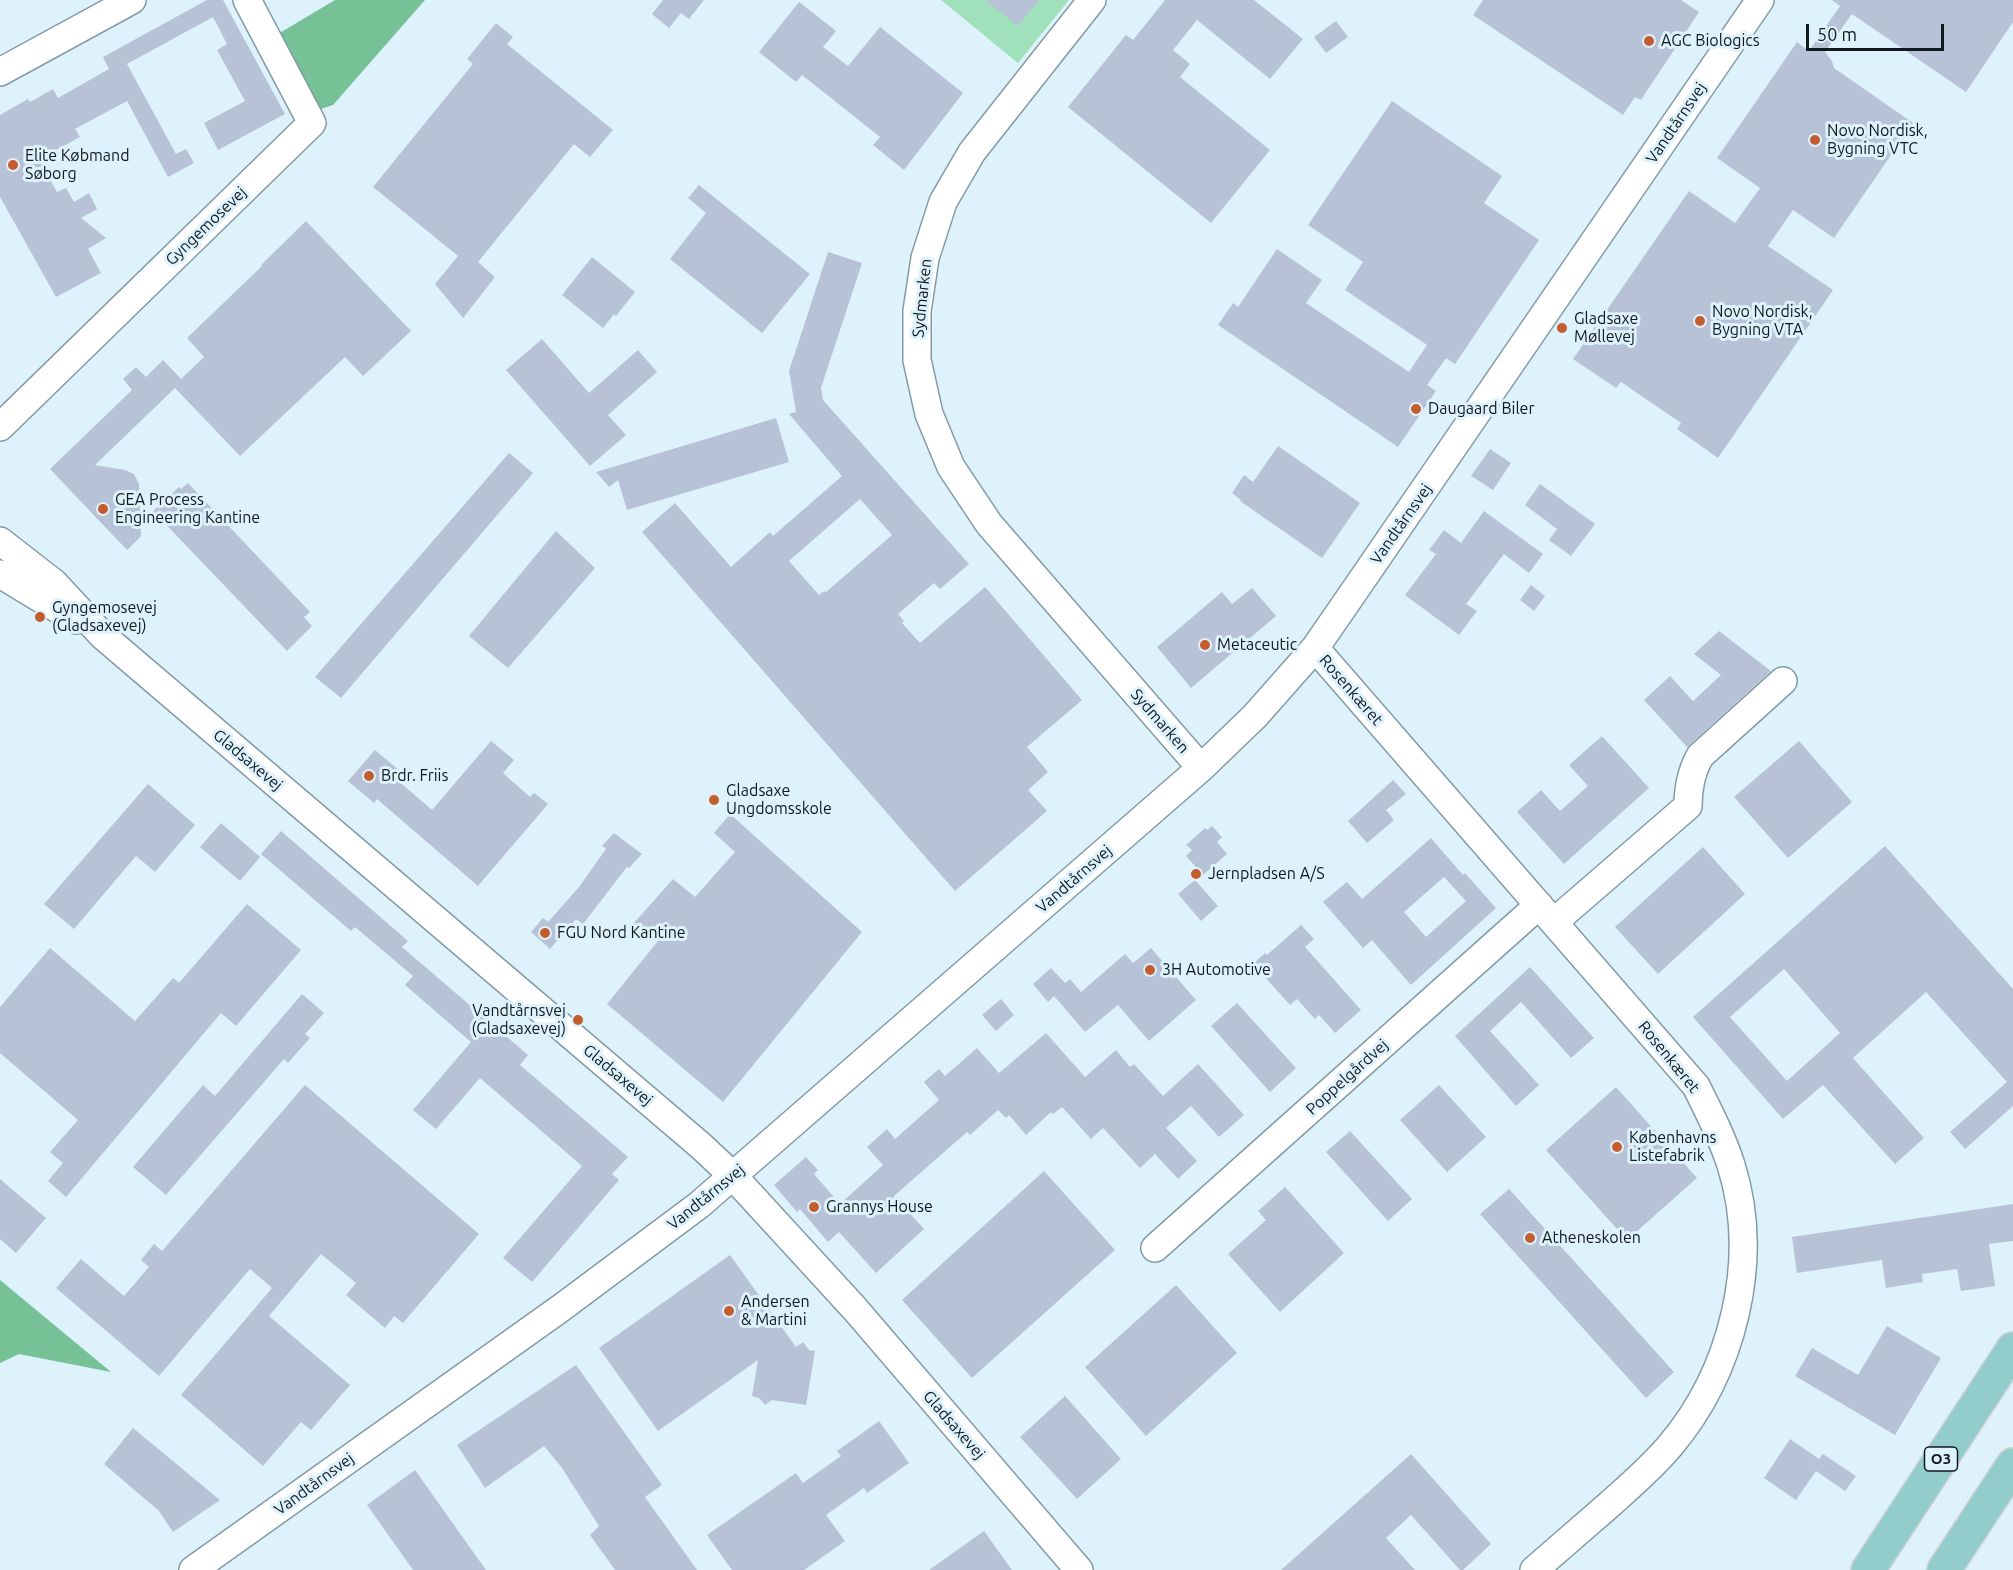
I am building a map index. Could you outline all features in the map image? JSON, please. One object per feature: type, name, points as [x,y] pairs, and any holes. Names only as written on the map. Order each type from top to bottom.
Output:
[{"type":"main road","name":"O3","points":[[1868,1570],[2013,1348]]},
{"type":"main road","points":[[1944,1570],[2013,1465]]},
{"type":"street","points":[[0,72],[132,0]]},
{"type":"street","name":"Gyngemosevej","points":[[0,427],[312,123],[247,0]]},
{"type":"street","name":"Sydmarken","points":[[1092,0],[972,152],[943,202],[925,258],[917,311],[917,360],[929,414],[951,467],[989,524],[1201,768]]},
{"type":"street","name":"Vandtårnsvej","points":[[193,1570],[577,1296],[699,1205],[1201,768],[1255,716],[1315,648],[1760,0]]},
{"type":"street","name":"Gladsaxevej","points":[[0,542],[54,583],[103,636],[733,1176],[855,1309],[1079,1570]]},
{"type":"street","name":"Gladsaxevej","points":[[0,574],[103,636]]},
{"type":"street","name":"Rosenkæret","points":[[1315,648],[1696,1086],[1716,1125],[1732,1166],[1742,1217],[1742,1274],[1733,1323],[1706,1394],[1669,1448],[1640,1477],[1534,1570]]},
{"type":"street","points":[[1546,913],[1688,806],[1688,789],[1694,766],[1700,756],[1783,681]]},
{"type":"street","name":"Poppelgårdvej","points":[[1155,1248],[1546,913]]},
{"type":"green space","points":[[335,0],[425,0],[333,105],[318,110],[278,34]]},
{"type":"green space","points":[[941,0],[1069,0],[1018,63]]},
{"type":"green space","points":[[0,1280],[111,1372],[19,1354],[0,1363]]},
{"type":"building","points":[[207,0],[223,0],[285,114],[218,150],[204,123],[245,101],[217,50],[227,44],[213,17],[127,64],[176,154],[186,149],[194,163],[168,177],[127,101],[75,129],[80,137],[40,162],[57,192],[66,188],[74,202],[89,193],[97,209],[81,218],[106,238],[88,249],[101,273],[56,297],[0,197],[0,115],[28,99],[30,102],[53,89],[58,98],[109,69],[103,57]]},
{"type":"building","points":[[663,0],[704,0],[689,19],[681,13],[669,28],[652,14]]},
{"type":"building","points":[[985,0],[1039,0],[1018,26]]},
{"type":"building","points":[[1165,0],[1254,0],[1303,39],[1270,79],[1197,20],[1173,50],[1190,64],[1180,77],[1270,150],[1211,223],[1068,107],[1126,35],[1133,40]]},
{"type":"building","points":[[1483,0],[1681,0],[1699,12],[1641,100],[1635,97],[1623,115],[1473,15]]},
{"type":"building","points":[[1832,0],[2013,0],[2013,22],[1966,92],[1852,14],[1825,52],[1834,68],[1913,123],[1834,238],[1793,210],[1768,246],[1833,290],[1718,458],[1677,429],[1681,423],[1621,382],[1616,388],[1573,359],[1689,191],[1735,223],[1760,188],[1717,158],[1797,42],[1809,51],[1840,6]]},
{"type":"building","points":[[799,2],[836,31],[823,47],[848,66],[880,27],[963,93],[904,170],[873,145],[880,137],[802,75],[796,82],[759,52]]},
{"type":"building","points":[[1336,21],[1348,37],[1326,53],[1314,37]]},
{"type":"building","points":[[496,23],[513,37],[507,44],[613,130],[590,157],[574,144],[478,262],[495,277],[463,318],[435,284],[458,256],[373,187],[473,64],[467,59]]},
{"type":"building","points":[[1392,101],[1502,176],[1484,203],[1539,240],[1455,364],[1446,358],[1427,385],[1436,391],[1398,447],[1218,325],[1233,303],[1238,307],[1277,249],[1322,280],[1306,303],[1409,372],[1427,345],[1345,290],[1363,262],[1308,225]]},
{"type":"building","points":[[699,185],[810,274],[762,333],[670,259],[706,213],[688,198]]},
{"type":"building","points":[[306,221],[411,331],[363,376],[345,357],[240,456],[175,388],[95,465],[125,470],[134,474],[139,484],[141,536],[127,550],[50,469],[132,390],[123,379],[136,367],[146,377],[163,360],[181,379],[204,357],[187,338]]},
{"type":"building","points":[[828,252],[862,263],[821,388],[823,400],[969,564],[940,589],[934,583],[898,614],[904,621],[902,623],[920,643],[985,587],[1082,700],[1027,747],[1048,772],[1028,790],[1047,811],[955,891],[642,532],[675,503],[731,567],[770,532],[773,536],[842,476],[789,414],[796,412],[789,371]],"holes":[[[860,499],[892,535],[826,592],[819,595],[789,561]]]},
{"type":"building","points":[[592,257],[635,292],[603,328],[562,295]]},
{"type":"building","points":[[542,339],[589,393],[638,350],[657,372],[608,415],[626,435],[590,466],[506,370]]},
{"type":"building","points":[[776,418],[789,462],[627,510],[618,480],[609,487],[596,472]]},
{"type":"building","points":[[1278,446],[1360,503],[1322,558],[1240,501],[1232,493],[1244,475],[1253,482]]},
{"type":"building","points":[[1490,449],[1511,463],[1493,490],[1471,476]]},
{"type":"building","points":[[509,453],[533,473],[341,698],[315,677]]},
{"type":"building","points":[[188,483],[310,612],[304,617],[312,626],[287,651],[153,511],[179,487],[181,489]]},
{"type":"building","points":[[1540,484],[1595,524],[1571,556],[1549,540],[1557,529],[1525,505]]},
{"type":"building","points":[[1484,511],[1543,554],[1529,573],[1504,554],[1466,604],[1477,611],[1459,635],[1405,595],[1436,554],[1429,550],[1444,530],[1461,543]]},
{"type":"building","points":[[556,531],[595,568],[508,668],[469,636]]},
{"type":"building","points":[[1531,585],[1545,596],[1534,611],[1520,600]]},
{"type":"building","points":[[1252,588],[1276,616],[1191,688],[1157,647],[1222,592],[1232,604]]},
{"type":"building","points":[[1719,631],[1771,671],[1687,747],[1644,700],[1670,676],[1693,701],[1721,675],[1694,654]]},
{"type":"building","points":[[1602,736],[1649,788],[1564,864],[1517,812],[1541,790],[1560,811],[1588,786],[1569,765]]},
{"type":"building","points":[[491,741],[514,760],[503,773],[530,797],[534,793],[548,804],[478,886],[377,799],[374,803],[348,781],[375,750],[400,771],[395,778],[432,810]]},
{"type":"building","points":[[1799,741],[1852,802],[1788,858],[1734,797]]},
{"type":"building","points":[[1393,780],[1406,794],[1386,810],[1394,820],[1367,843],[1348,821]]},
{"type":"building","points":[[148,784],[195,825],[155,872],[136,856],[74,929],[44,904]]},
{"type":"building","points":[[730,814],[862,932],[723,1102],[607,1004],[658,941],[634,923],[673,879],[695,897],[735,852],[714,833]]},
{"type":"building","points":[[221,823],[260,857],[240,881],[200,847]]},
{"type":"building","points":[[1212,826],[1222,837],[1217,842],[1227,854],[1203,875],[1186,856],[1192,850],[1186,845],[1205,828],[1207,830]]},
{"type":"building","points":[[281,831],[408,941],[402,947],[528,1055],[520,1065],[628,1157],[612,1174],[619,1180],[532,1282],[503,1258],[582,1166],[480,1078],[436,1129],[413,1110],[471,1042],[405,985],[413,976],[355,927],[351,931],[261,854]]},
{"type":"building","points":[[614,833],[642,854],[629,868],[627,867],[583,924],[576,919],[550,949],[531,932],[543,918],[548,922],[579,887],[606,849],[602,846]]},
{"type":"building","points":[[1431,838],[1496,908],[1411,985],[1372,940],[1363,948],[1323,902],[1347,882],[1362,899]],"holes":[[[1444,877],[1466,901],[1426,937],[1404,912]]]},
{"type":"building","points":[[1885,846],[2013,989],[2013,1106],[1965,1149],[1950,1132],[2007,1082],[1926,992],[1853,1058],[1924,1138],[1895,1164],[1823,1085],[1783,1119],[1693,1017]],"holes":[[[1784,969],[1840,1033],[1787,1081],[1730,1017]]]},
{"type":"building","points":[[1703,847],[1745,894],[1658,974],[1615,927]]},
{"type":"building","points":[[1195,880],[1218,906],[1201,921],[1178,894]]},
{"type":"building","points":[[247,904],[301,950],[236,1026],[221,1013],[66,1197],[48,1181],[63,1163],[50,1152],[78,1120],[0,1053],[0,1007],[50,948],[135,1021],[173,978],[179,983]]},
{"type":"building","points":[[1301,925],[1314,939],[1305,947],[1361,1010],[1335,1033],[1319,1015],[1315,1019],[1297,999],[1290,1005],[1253,964],[1265,953],[1267,955]]},
{"type":"building","points":[[1151,948],[1196,1000],[1149,1041],[1118,1005],[1085,1032],[1054,996],[1048,1002],[1033,984],[1051,968],[1065,983],[1070,979],[1081,992],[1125,954],[1133,963]]},
{"type":"building","points":[[1530,967],[1594,1038],[1571,1058],[1521,1002],[1490,1031],[1539,1085],[1516,1106],[1455,1036]]},
{"type":"building","points":[[302,994],[324,1013],[305,1034],[310,1038],[288,1063],[284,1059],[166,1195],[133,1167],[203,1085],[215,1096]]},
{"type":"building","points":[[1001,999],[1014,1015],[996,1031],[982,1015]]},
{"type":"building","points":[[1237,1003],[1296,1068],[1270,1092],[1211,1026]]},
{"type":"building","points":[[1046,1033],[1085,1077],[1116,1050],[1130,1067],[1134,1064],[1163,1096],[1198,1064],[1244,1115],[1219,1137],[1191,1106],[1166,1128],[1197,1161],[1178,1179],[1155,1154],[1140,1168],[1103,1128],[1091,1139],[1062,1107],[1053,1114],[1051,1112],[1026,1135],[1009,1115],[1006,1118],[998,1110],[970,1135],[967,1132],[894,1196],[924,1229],[876,1273],[839,1232],[828,1242],[800,1209],[797,1212],[774,1185],[806,1157],[818,1170],[814,1174],[840,1204],[883,1165],[867,1147],[887,1129],[895,1139],[939,1100],[924,1082],[939,1069],[945,1076],[977,1048],[999,1073]]},
{"type":"building","points":[[305,1085],[479,1234],[403,1323],[394,1316],[385,1328],[346,1295],[356,1283],[321,1254],[269,1316],[350,1385],[311,1430],[301,1422],[263,1466],[181,1395],[272,1288],[250,1269],[159,1376],[56,1288],[81,1259],[124,1296],[149,1267],[141,1260],[154,1244],[162,1251]]},
{"type":"building","points":[[1439,1085],[1486,1137],[1447,1172],[1400,1120]]},
{"type":"building","points":[[1616,1087],[1697,1178],[1627,1240],[1546,1150]]},
{"type":"building","points":[[1350,1131],[1412,1199],[1388,1221],[1326,1152]]},
{"type":"building","points":[[1044,1171],[1115,1250],[972,1378],[902,1300]]},
{"type":"building","points":[[0,1179],[46,1218],[16,1253],[0,1239]]},
{"type":"building","points":[[1285,1187],[1344,1253],[1280,1312],[1228,1254],[1266,1220],[1258,1211]]},
{"type":"building","points":[[1509,1189],[1674,1372],[1646,1398],[1480,1214]]},
{"type":"building","points":[[2013,1204],[2013,1241],[1989,1244],[1995,1286],[1961,1291],[1957,1269],[1922,1274],[1923,1282],[1886,1288],[1882,1260],[1797,1273],[1792,1237]]},
{"type":"building","points":[[730,1255],[796,1347],[803,1342],[809,1350],[815,1351],[806,1405],[772,1400],[765,1405],[759,1398],[752,1396],[758,1360],[658,1431],[599,1348]]},
{"type":"building","points":[[1176,1285],[1237,1353],[1146,1436],[1085,1367]]},
{"type":"building","points":[[1887,1326],[1941,1358],[1895,1435],[1795,1376],[1812,1348],[1858,1375]]},
{"type":"building","points":[[576,1365],[662,1485],[645,1497],[697,1570],[615,1570],[590,1535],[599,1526],[562,1468],[544,1446],[485,1488],[457,1445]]},
{"type":"building","points":[[1065,1396],[1121,1459],[1077,1499],[1020,1437]]},
{"type":"building","points":[[879,1421],[909,1463],[867,1493],[864,1488],[826,1515],[845,1541],[804,1570],[732,1570],[707,1535],[796,1473],[803,1483],[841,1456],[837,1451]]},
{"type":"building","points":[[133,1428],[220,1500],[173,1532],[159,1511],[104,1464]]},
{"type":"building","points":[[1790,1439],[1819,1459],[1823,1454],[1856,1476],[1845,1491],[1816,1471],[1796,1500],[1764,1478]]},
{"type":"building","points":[[1411,1454],[1491,1544],[1463,1570],[1460,1570],[1411,1515],[1386,1538],[1415,1570],[1281,1570]]},
{"type":"building","points":[[415,1470],[486,1570],[413,1570],[367,1505]]},
{"type":"building","points":[[984,1531],[1012,1570],[929,1570]]},
{"type":"place","name":"AGC Biologics","points":[[1649,41]]},
{"type":"place","name":"Novo Nordisk, Bygning VTC","points":[[1815,140]]},
{"type":"place","name":"Elite Købmand Søborg","points":[[13,165]]},
{"type":"place","name":"Novo Nordisk, Bygning VTA","points":[[1700,321]]},
{"type":"place","name":"Gladsaxe Møllevej","points":[[1562,328]]},
{"type":"place","name":"Daugaard Biler","points":[[1416,409]]},
{"type":"place","name":"GEA Process Engineering Kantine","points":[[103,509]]},
{"type":"place","name":"Gyngemosevej (Gladsaxevej)","points":[[40,617]]},
{"type":"place","name":"Metaceutic","points":[[1205,645]]},
{"type":"place","name":"Brdr. Friis","points":[[369,776]]},
{"type":"place","name":"Gladsaxe Ungdomsskole","points":[[714,800]]},
{"type":"place","name":"Jernpladsen A/S","points":[[1196,874]]},
{"type":"place","name":"FGU Nord Kantine","points":[[545,933]]},
{"type":"place","name":"3H Automotive","points":[[1150,970]]},
{"type":"place","name":"Vandtårnsvej (Gladsaxevej)","points":[[578,1020]]},
{"type":"place","name":"Københavns Listefabrik","points":[[1617,1147]]},
{"type":"place","name":"Grannys House","points":[[814,1207]]},
{"type":"place","name":"Atheneskolen","points":[[1530,1238]]},
{"type":"place","name":"Andersen & Martini","points":[[729,1311]]}]
